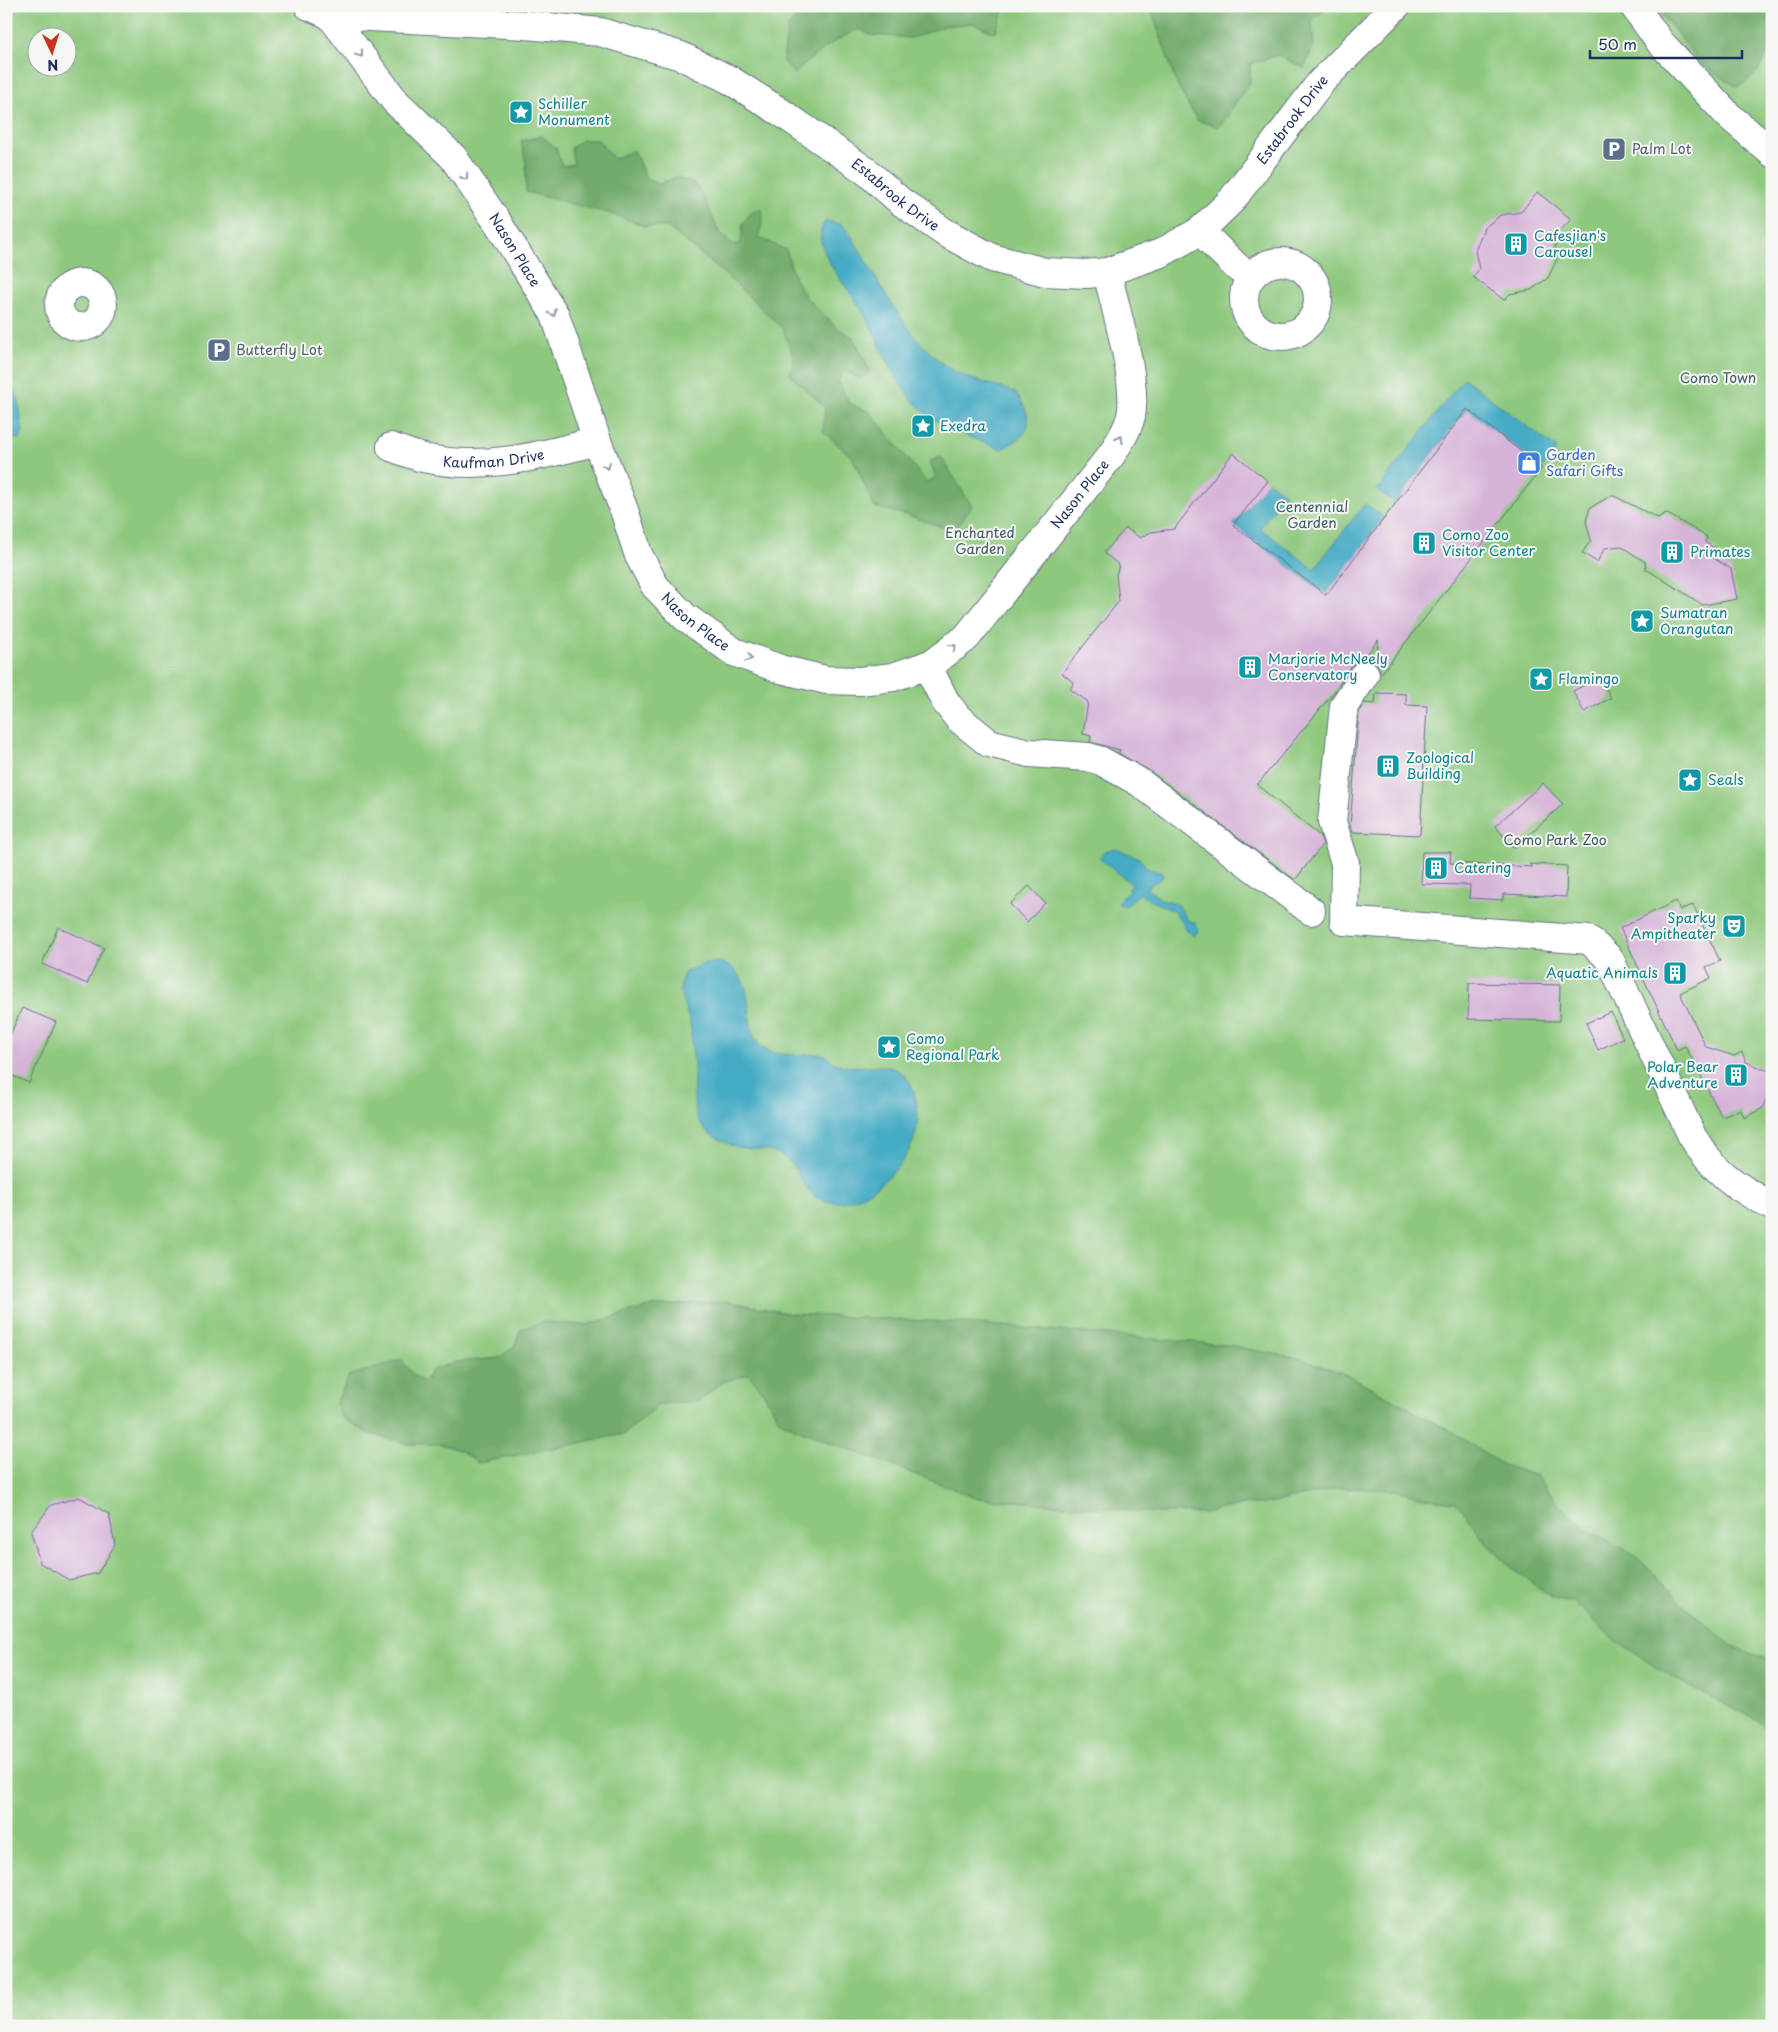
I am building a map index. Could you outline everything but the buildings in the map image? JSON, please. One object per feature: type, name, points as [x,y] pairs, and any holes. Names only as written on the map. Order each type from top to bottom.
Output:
[{"type":"street","name":"Estabrook Drive","points":[[320,11],[600,32],[681,56],[730,80],[782,113],[866,171],[900,201],[944,232],[992,258],[1045,272],[1086,274],[1107,272],[1161,253],[1200,231],[1230,201],[1320,83],[1396,6]]},
{"type":"street","points":[[1634,6],[1660,42],[1728,115],[1772,153]]},
{"type":"street","name":"Nason Place","points":[[320,11],[395,101],[453,157],[498,223],[555,315],[596,441],[640,556],[655,586],[685,617],[734,652],[780,669],[826,680],[860,681],[893,677],[927,665],[966,638],[1112,454],[1131,416],[1131,391],[1123,336],[1107,272]]},
{"type":"street","points":[[1200,231],[1238,268],[1252,276]]},
{"type":"street","name":"Kaufman Drive","points":[[391,447],[427,459],[460,463],[491,462],[530,457],[596,441]]},
{"type":"street","points":[[927,665],[945,702],[958,718],[989,743],[1029,753],[1088,757],[1101,761],[1139,782],[1311,911]]},
{"type":"street","points":[[1365,674],[1344,706],[1332,822],[1345,863],[1344,922],[1589,940],[1609,958],[1692,1136],[1705,1157],[1746,1193],[1772,1206]]},
{"type":"green space","name":"Como Regional Park","points":[[6,6],[1772,6],[1772,2026],[6,2026]]},
{"type":"green space","points":[[807,6],[1008,6],[1004,9],[995,33],[973,23],[944,26],[912,38],[871,35],[859,29],[824,48],[794,74],[783,61],[788,27]]},
{"type":"green space","points":[[1150,6],[1328,6],[1312,21],[1314,46],[1304,68],[1278,55],[1250,64],[1250,82],[1219,127],[1197,120],[1177,85]]},
{"type":"green space","points":[[1655,6],[1766,6],[1769,42],[1767,52],[1758,71],[1738,87],[1703,66]]},
{"type":"green space","points":[[542,136],[556,148],[562,166],[574,164],[571,148],[582,140],[598,140],[614,159],[634,150],[646,179],[659,184],[676,177],[693,183],[703,195],[719,232],[733,245],[741,243],[743,223],[753,210],[762,210],[762,224],[758,237],[786,250],[795,279],[805,296],[836,327],[854,338],[870,371],[861,380],[845,370],[838,381],[849,403],[870,412],[926,482],[936,478],[930,461],[941,457],[972,506],[954,531],[907,515],[874,507],[853,458],[823,431],[825,407],[790,375],[794,358],[783,329],[725,274],[668,227],[645,226],[608,213],[526,192],[526,163],[521,141]]},
{"type":"green space","points":[[726,1301],[792,1314],[965,1323],[1227,1345],[1302,1359],[1350,1376],[1454,1433],[1503,1465],[1537,1476],[1560,1506],[1588,1530],[1632,1553],[1668,1587],[1679,1601],[1732,1646],[1772,1662],[1772,1732],[1756,1719],[1673,1678],[1617,1642],[1573,1601],[1553,1598],[1513,1569],[1485,1542],[1456,1502],[1428,1499],[1396,1490],[1339,1488],[1264,1504],[1244,1504],[1204,1513],[1160,1513],[978,1498],[808,1434],[780,1421],[760,1387],[748,1374],[723,1382],[699,1401],[660,1404],[624,1434],[478,1463],[461,1451],[441,1444],[407,1444],[368,1433],[341,1417],[336,1403],[349,1376],[401,1360],[413,1375],[424,1382],[432,1370],[456,1362],[499,1358],[514,1347],[521,1329],[544,1322],[586,1325],[649,1307]]},
{"type":"water","points":[[826,221],[841,224],[850,234],[898,314],[929,352],[946,366],[964,376],[1015,392],[1028,418],[1028,425],[1020,438],[1001,449],[945,426],[928,415],[916,404],[890,366],[862,310],[825,254],[821,239],[822,229]]},
{"type":"water","points":[[6,368],[8,378],[19,403],[23,431],[20,439],[6,437]]},
{"type":"water","points":[[1464,378],[1557,449],[1542,468],[1467,409],[1395,503],[1377,490]]},
{"type":"water","points":[[1268,481],[1285,494],[1260,528],[1314,569],[1365,504],[1384,517],[1313,614],[1315,587],[1246,535],[1209,556]]},
{"type":"water","points":[[1115,848],[1139,858],[1147,868],[1162,873],[1163,877],[1146,888],[1164,901],[1170,901],[1179,906],[1187,920],[1195,923],[1198,928],[1194,936],[1174,912],[1147,899],[1140,893],[1124,907],[1118,903],[1133,885],[1100,859],[1103,852]]},
{"type":"water","points":[[720,962],[734,970],[742,981],[747,993],[752,1031],[757,1042],[765,1049],[787,1055],[826,1055],[834,1063],[845,1066],[882,1066],[894,1069],[904,1075],[912,1087],[917,1104],[918,1120],[915,1135],[901,1162],[879,1185],[855,1199],[838,1202],[822,1200],[809,1191],[791,1164],[779,1154],[768,1150],[731,1145],[705,1130],[700,1123],[695,1107],[694,1064],[690,1022],[681,994],[681,987],[685,972],[706,963]]},
{"type":"place","name":"Schiller Monument","points":[[521,112]]},
{"type":"place","name":"Palm Lot","points":[[1614,149]]},
{"type":"place","name":"Cafesjian's Carousel","points":[[1516,244]]},
{"type":"place","name":"Butterfly Lot","points":[[219,350]]},
{"type":"place","name":"Exedra","points":[[923,426]]},
{"type":"place","name":"Garden Safari Gifts","points":[[1529,463]]},
{"type":"place","name":"Como Zoo Visitor Center","points":[[1424,543]]},
{"type":"place","name":"Primates","points":[[1672,552]]},
{"type":"place","name":"Sumatran Orangutan","points":[[1642,621]]},
{"type":"place","name":"Marjorie McNeely Conservatory","points":[[1250,667]]},
{"type":"place","name":"Flamingo","points":[[1541,679]]},
{"type":"place","name":"Zoological Building","points":[[1388,766]]},
{"type":"place","name":"Seals","points":[[1690,780]]},
{"type":"place","name":"Catering","points":[[1436,868]]},
{"type":"place","name":"Sparky Ampitheater","points":[[1734,926]]},
{"type":"place","name":"Aquatic Animals","points":[[1675,973]]},
{"type":"place","name":"Como Regional Park","points":[[889,1047]]},
{"type":"place","name":"Polar Bear Adventure","points":[[1736,1075]]},
{"type":"park label","name":"Como Town","points":[[1718,378]]},
{"type":"park label","name":"Centennial Garden","points":[[1312,516]]},
{"type":"park label","name":"Enchanted Garden","points":[[980,542]]},
{"type":"park label","name":"Como Park Zoo","points":[[1555,840]]}]
